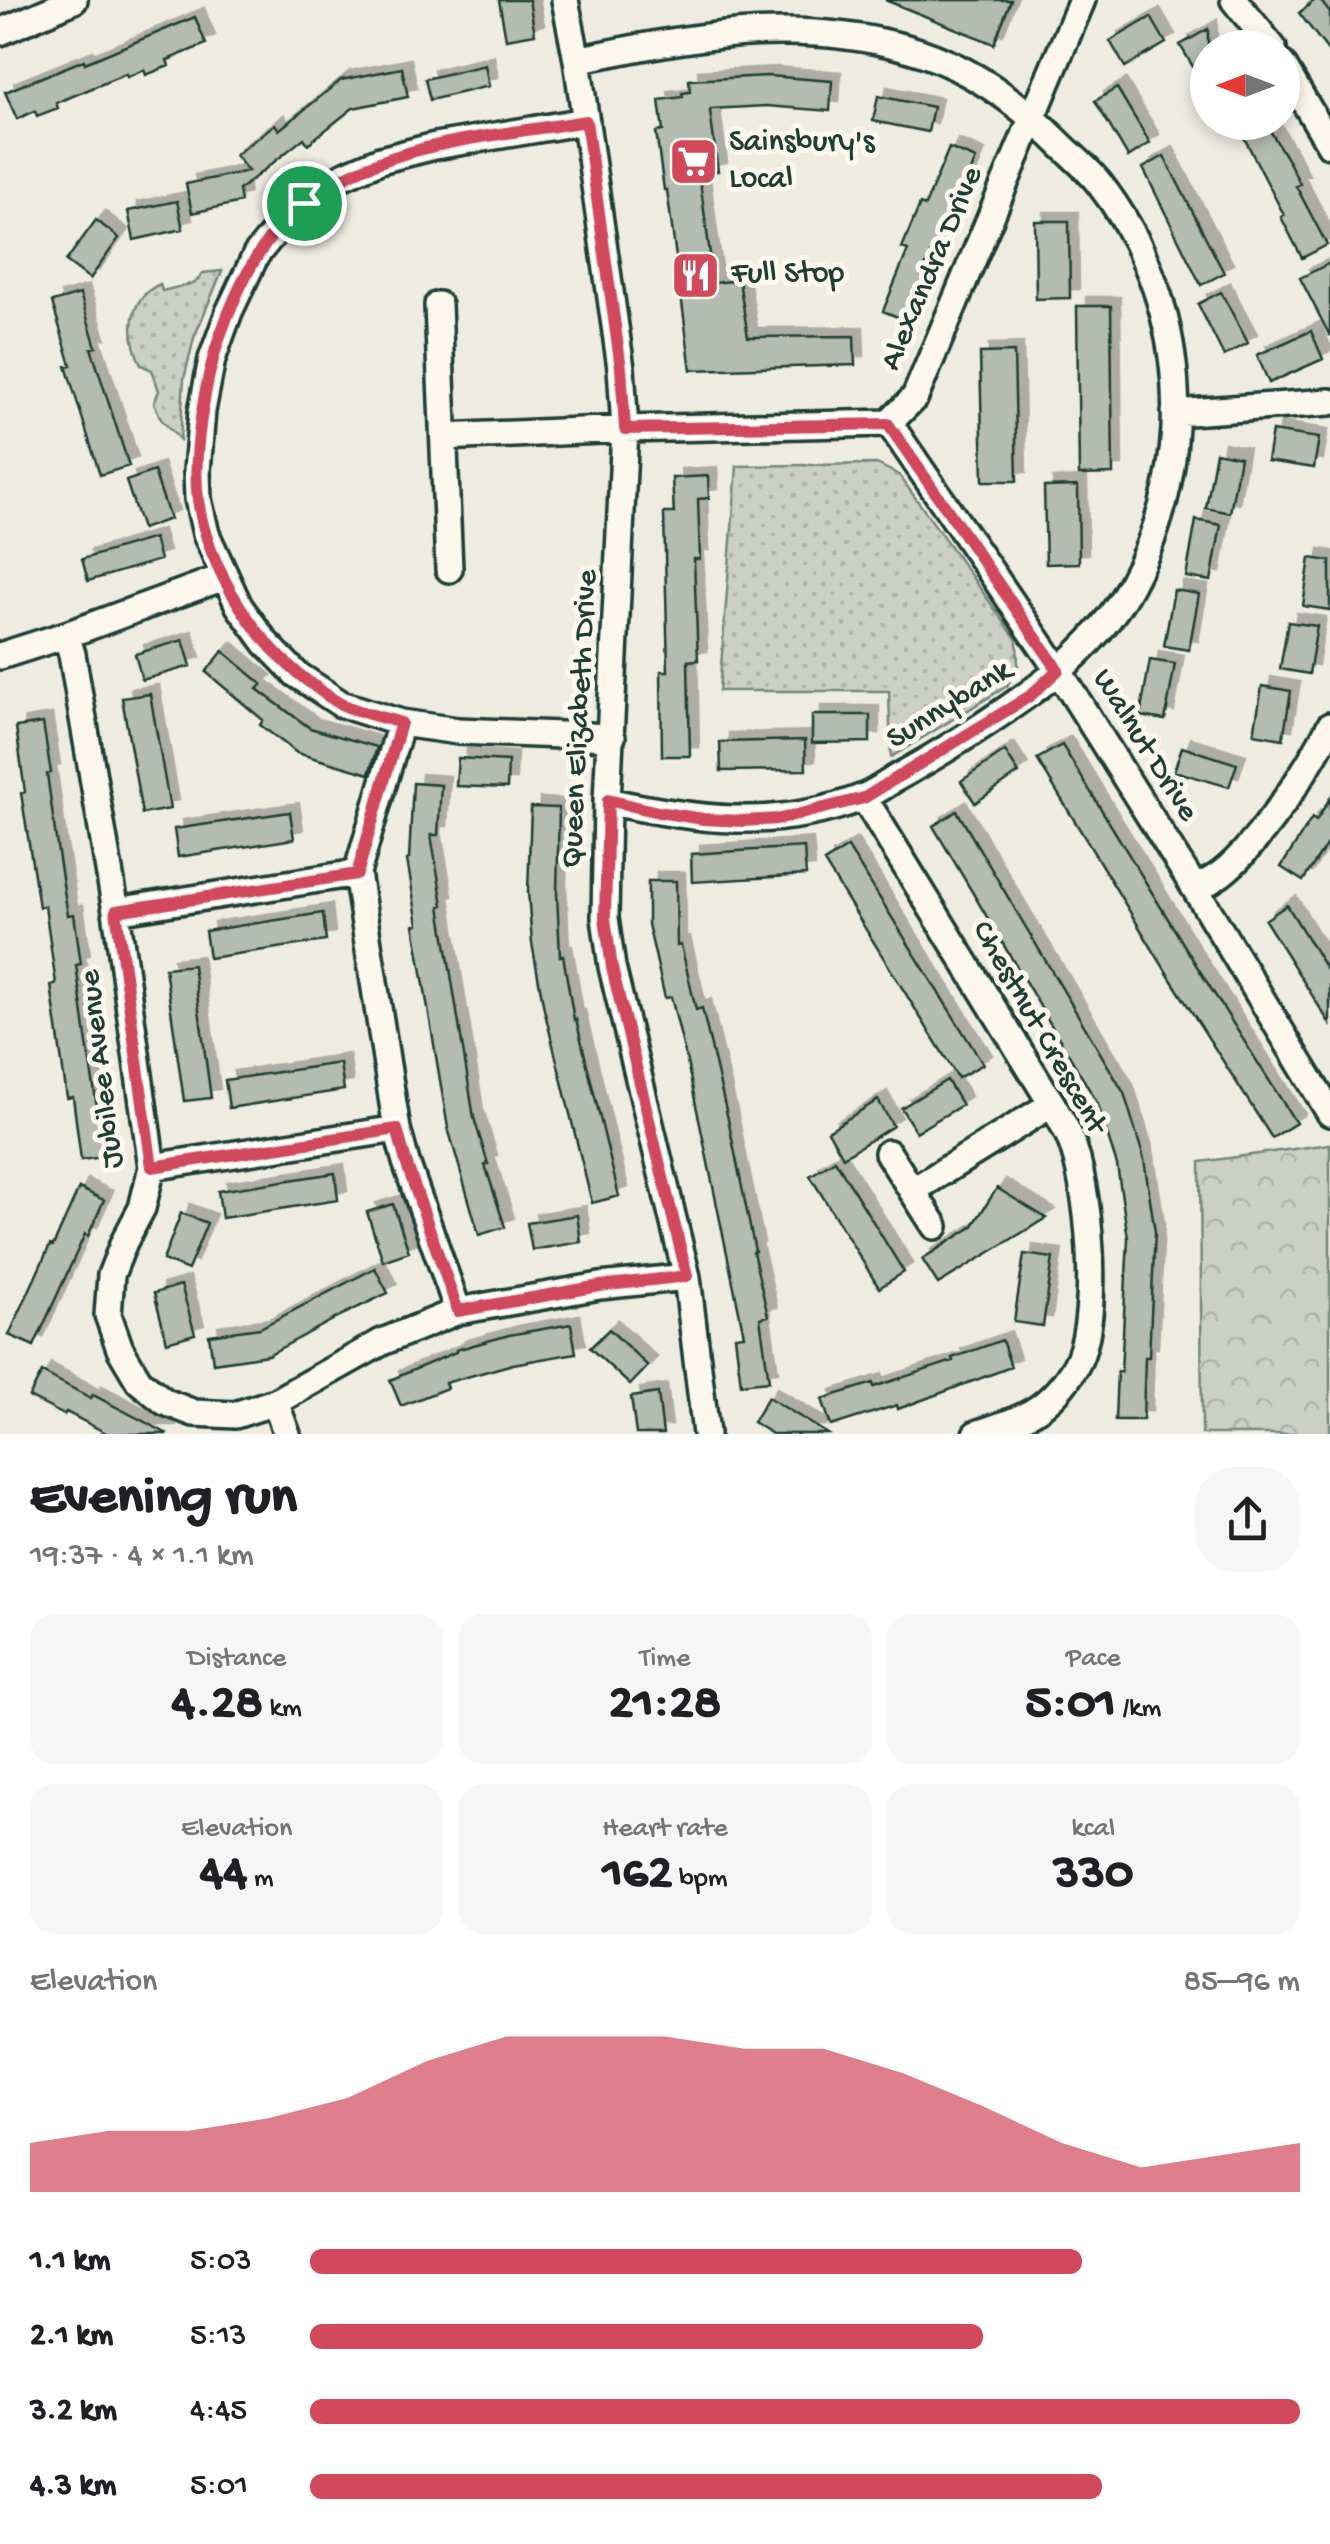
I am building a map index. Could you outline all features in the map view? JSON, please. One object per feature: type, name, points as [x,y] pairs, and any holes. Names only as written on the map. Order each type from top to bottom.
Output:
[{"type":"street","points":[[0,32],[74,0]]},
{"type":"street","name":"Queen Elizabeth Drive","points":[[565,0],[621,368],[625,429],[605,918],[612,968],[687,1276],[706,1434]]},
{"type":"street","name":"Alexandra Drive","points":[[888,424],[915,397],[1082,0]]},
{"type":"street","points":[[1234,0],[1258,30]]},
{"type":"street","name":"Sunnybank","points":[[576,60],[666,41],[767,30],[834,33],[905,47],[968,72],[1033,117],[1098,182],[1149,268],[1166,318],[1174,366],[1173,459],[1151,543],[1129,590],[1096,634],[1030,696],[864,798],[780,819],[742,821],[688,816],[608,800]]},
{"type":"street","points":[[1300,93],[1329,141]]},
{"type":"street","points":[[586,121],[434,146],[380,160],[343,176],[304,203],[278,228],[256,254],[228,312],[212,359],[202,411],[198,499],[206,534],[239,606],[266,643],[296,674],[341,704],[401,723],[458,731],[612,737]]},
{"type":"street","points":[[438,306],[449,568]]},
{"type":"street","points":[[1175,413],[1330,402]]},
{"type":"street","points":[[444,438],[625,429],[888,424]]},
{"type":"street","name":"Walnut Drive","points":[[888,424],[1058,670],[1330,1113]]},
{"type":"street","points":[[0,656],[224,577]]},
{"type":"street","name":"Jubilee Avenue","points":[[66,635],[116,911],[152,1167],[142,1208],[112,1274],[108,1315],[120,1350],[139,1380],[165,1402],[194,1413],[236,1415],[276,1402],[382,1342],[458,1311],[600,1286],[687,1276]]},
{"type":"street","points":[[401,723],[357,874],[397,1129],[458,1311]]},
{"type":"street","points":[[1196,890],[1224,871],[1255,839],[1290,792],[1330,726]]},
{"type":"street","name":"Chestnut Crescent","points":[[864,798],[1052,1104],[1070,1138],[1081,1177],[1090,1284],[1079,1358],[1062,1385],[1039,1408],[976,1434]]},
{"type":"street","points":[[116,911],[357,874]]},
{"type":"street","points":[[912,1190],[1052,1104]]},
{"type":"street","points":[[152,1167],[397,1129]]},
{"type":"street","points":[[888,1153],[935,1226]]},
{"type":"street","points":[[276,1402],[287,1434]]},
{"type":"green space","points":[[222,271],[194,338],[184,379],[180,440],[161,419],[154,403],[159,391],[152,370],[141,365],[136,354],[133,319],[141,299],[160,284],[162,291],[195,283],[203,273]]},
{"type":"green space","points":[[877,464],[899,475],[1017,640],[1018,665],[1007,686],[891,757],[889,691],[719,691],[737,466]]},
{"type":"green space","points":[[1330,1144],[1330,1434],[1202,1434],[1200,1162]]},
{"type":"building","points":[[499,0],[529,0],[535,34],[506,39]]},
{"type":"building","points":[[885,0],[1011,0],[994,44]]},
{"type":"building","points":[[1320,0],[1330,13],[1330,53],[1299,13]]},
{"type":"building","points":[[195,17],[206,44],[167,60],[169,66],[146,75],[144,70],[127,77],[126,74],[56,103],[58,108],[37,116],[35,111],[17,119],[5,92]]},
{"type":"building","points":[[1151,17],[1166,43],[1125,67],[1110,41]]},
{"type":"building","points":[[1190,39],[1190,62],[1180,45]]},
{"type":"building","points":[[485,65],[489,86],[430,100],[425,79]]},
{"type":"building","points":[[402,68],[408,97],[353,108],[308,144],[304,138],[239,190],[241,202],[192,213],[186,184],[248,171],[235,155],[275,124],[279,130],[341,80]]},
{"type":"building","points":[[768,76],[832,81],[830,111],[766,106],[711,109],[718,171],[699,174],[714,283],[739,280],[748,337],[854,336],[855,365],[691,370],[656,132],[663,131],[659,100],[683,97],[682,93],[690,92],[689,80]]},
{"type":"building","points":[[1117,88],[1150,143],[1128,157],[1095,101]]},
{"type":"building","points":[[878,96],[933,107],[928,132],[873,121]]},
{"type":"building","points":[[1245,140],[1276,140],[1327,245],[1302,258],[1281,217],[1284,215]]},
{"type":"building","points":[[949,148],[976,159],[958,203],[952,200],[922,275],[928,278],[910,322],[883,311],[908,250],[902,248]]},
{"type":"building","points":[[1164,156],[1224,273],[1201,285],[1143,168]]},
{"type":"building","points":[[177,201],[183,229],[134,240],[128,211]]},
{"type":"building","points":[[96,220],[119,238],[90,279],[66,261]]},
{"type":"building","points":[[1035,221],[1069,221],[1070,298],[1036,299]]},
{"type":"building","points":[[1330,263],[1330,336],[1300,278]]},
{"type":"building","points":[[1221,292],[1248,343],[1224,356],[1198,304]]},
{"type":"building","points":[[80,294],[96,347],[91,348],[129,466],[100,475],[66,366],[71,365],[52,302]]},
{"type":"building","points":[[1077,306],[1111,306],[1113,474],[1079,475]]},
{"type":"building","points":[[1311,331],[1323,359],[1269,383],[1257,355]]},
{"type":"building","points":[[1014,352],[1017,481],[983,481],[980,353]]},
{"type":"building","points":[[1272,431],[1319,438],[1314,468],[1267,461]]},
{"type":"building","points":[[1216,452],[1240,457],[1230,513],[1206,508]]},
{"type":"building","points":[[154,471],[170,519],[142,529],[126,481]]},
{"type":"building","points":[[708,476],[709,498],[698,499],[700,559],[694,559],[698,660],[688,661],[690,756],[662,756],[661,671],[668,671],[664,513],[674,513],[672,478]]},
{"type":"building","points":[[1078,486],[1079,563],[1046,564],[1044,487]]},
{"type":"building","points":[[1196,520],[1221,525],[1211,581],[1186,577]]},
{"type":"building","points":[[154,538],[160,560],[88,581],[82,559]]},
{"type":"building","points":[[1310,558],[1330,561],[1330,610],[1303,606]]},
{"type":"building","points":[[1174,590],[1199,594],[1189,650],[1164,646]]},
{"type":"building","points":[[1288,622],[1317,626],[1309,674],[1280,669]]},
{"type":"building","points":[[183,640],[191,666],[142,680],[135,654]]},
{"type":"building","points":[[223,651],[262,684],[257,689],[310,728],[377,747],[369,774],[297,753],[260,725],[263,720],[206,672]]},
{"type":"building","points":[[1150,660],[1175,664],[1165,720],[1140,716]]},
{"type":"building","points":[[1262,686],[1291,691],[1283,739],[1254,734]]},
{"type":"building","points":[[150,694],[170,809],[142,814],[122,698]]},
{"type":"building","points":[[812,715],[870,715],[870,742],[812,743]]},
{"type":"building","points":[[43,723],[58,853],[68,915],[74,914],[81,964],[76,965],[87,1044],[109,1156],[81,1160],[73,1097],[67,1098],[58,1035],[51,985],[56,984],[45,906],[39,907],[21,793],[25,792],[16,727]]},
{"type":"building","points":[[805,740],[806,770],[721,771],[720,742]]},
{"type":"building","points":[[1062,745],[1296,1123],[1272,1138],[1037,759]]},
{"type":"building","points":[[1182,747],[1237,764],[1229,787],[1174,771]]},
{"type":"building","points":[[1005,751],[1019,773],[975,803],[961,781]]},
{"type":"building","points":[[458,758],[508,761],[507,788],[456,786]]},
{"type":"building","points":[[413,783],[441,785],[438,835],[431,835],[443,905],[440,906],[474,1118],[505,1227],[479,1235],[448,1128],[414,925],[418,924],[407,860]]},
{"type":"building","points":[[1330,798],[1330,839],[1303,881],[1281,867],[1312,818],[1316,821]]},
{"type":"building","points":[[531,807],[559,808],[560,956],[563,955],[574,1020],[619,1196],[592,1203],[544,1009],[532,943],[528,892]]},
{"type":"building","points":[[957,811],[1124,1093],[1135,1129],[1144,1159],[1155,1232],[1143,1420],[1115,1420],[1128,1238],[1117,1165],[1098,1104],[933,826]]},
{"type":"building","points":[[290,812],[294,839],[178,857],[174,829]]},
{"type":"building","points":[[804,847],[806,875],[692,882],[691,854]]},
{"type":"building","points":[[848,847],[983,1064],[958,1078],[824,862]]},
{"type":"building","points":[[648,881],[676,881],[677,946],[681,945],[696,1010],[702,1008],[768,1316],[760,1318],[769,1381],[741,1384],[735,1336],[744,1335],[687,1062],[671,997],[665,998],[648,924]]},
{"type":"building","points":[[1287,905],[1330,975],[1330,1024],[1265,920]]},
{"type":"building","points":[[323,913],[326,941],[209,958],[205,931]]},
{"type":"building","points":[[193,965],[211,1098],[184,1101],[165,968]]},
{"type":"building","points":[[340,1063],[344,1090],[229,1108],[225,1080]]},
{"type":"building","points":[[947,1080],[962,1105],[916,1132],[901,1108]]},
{"type":"building","points":[[878,1100],[893,1126],[843,1157],[828,1131]]},
{"type":"building","points":[[835,1160],[904,1272],[879,1288],[810,1176]]},
{"type":"building","points":[[335,1173],[338,1200],[222,1218],[218,1191]]},
{"type":"building","points":[[79,1188],[104,1200],[34,1346],[9,1335]]},
{"type":"building","points":[[997,1188],[1046,1218],[938,1284],[922,1259],[972,1227]]},
{"type":"building","points":[[393,1204],[409,1252],[383,1261],[367,1212]]},
{"type":"building","points":[[181,1213],[207,1223],[188,1270],[163,1260]]},
{"type":"building","points":[[577,1215],[581,1242],[532,1250],[527,1223]]},
{"type":"building","points":[[1024,1254],[1053,1258],[1043,1326],[1014,1322]]},
{"type":"building","points":[[375,1268],[388,1293],[268,1355],[213,1363],[209,1335],[260,1328]]},
{"type":"building","points":[[181,1285],[195,1334],[167,1342],[154,1293]]},
{"type":"building","points":[[571,1324],[576,1353],[513,1364],[445,1383],[447,1388],[401,1406],[390,1380],[456,1350]]},
{"type":"building","points":[[609,1329],[648,1366],[630,1385],[590,1348]]},
{"type":"building","points":[[1002,1340],[1011,1367],[898,1409],[897,1405],[831,1426],[822,1399],[873,1383],[874,1387]]},
{"type":"building","points":[[42,1372],[168,1434],[108,1434],[66,1412],[64,1415],[29,1397]]},
{"type":"building","points":[[658,1393],[663,1434],[636,1434],[631,1397]]},
{"type":"building","points":[[768,1397],[828,1434],[772,1434],[753,1422]]},
{"type":"place","name":"Sainsbury's Local","points":[[694,161]]},
{"type":"place","name":"Full Stop","points":[[696,275]]},
{"type":"route","points":[[586,121],[621,368],[625,429],[888,424],[1058,670],[1030,696],[864,798],[780,819],[742,821],[658,812],[608,800],[605,918],[612,968],[687,1276],[600,1286],[458,1311],[397,1129],[152,1167],[116,911],[357,874],[401,723],[341,704],[296,674],[266,643],[224,577],[206,534],[198,499],[202,411],[212,359],[228,312],[256,254],[304,203],[343,176],[380,160],[434,146],[586,121]]}]
